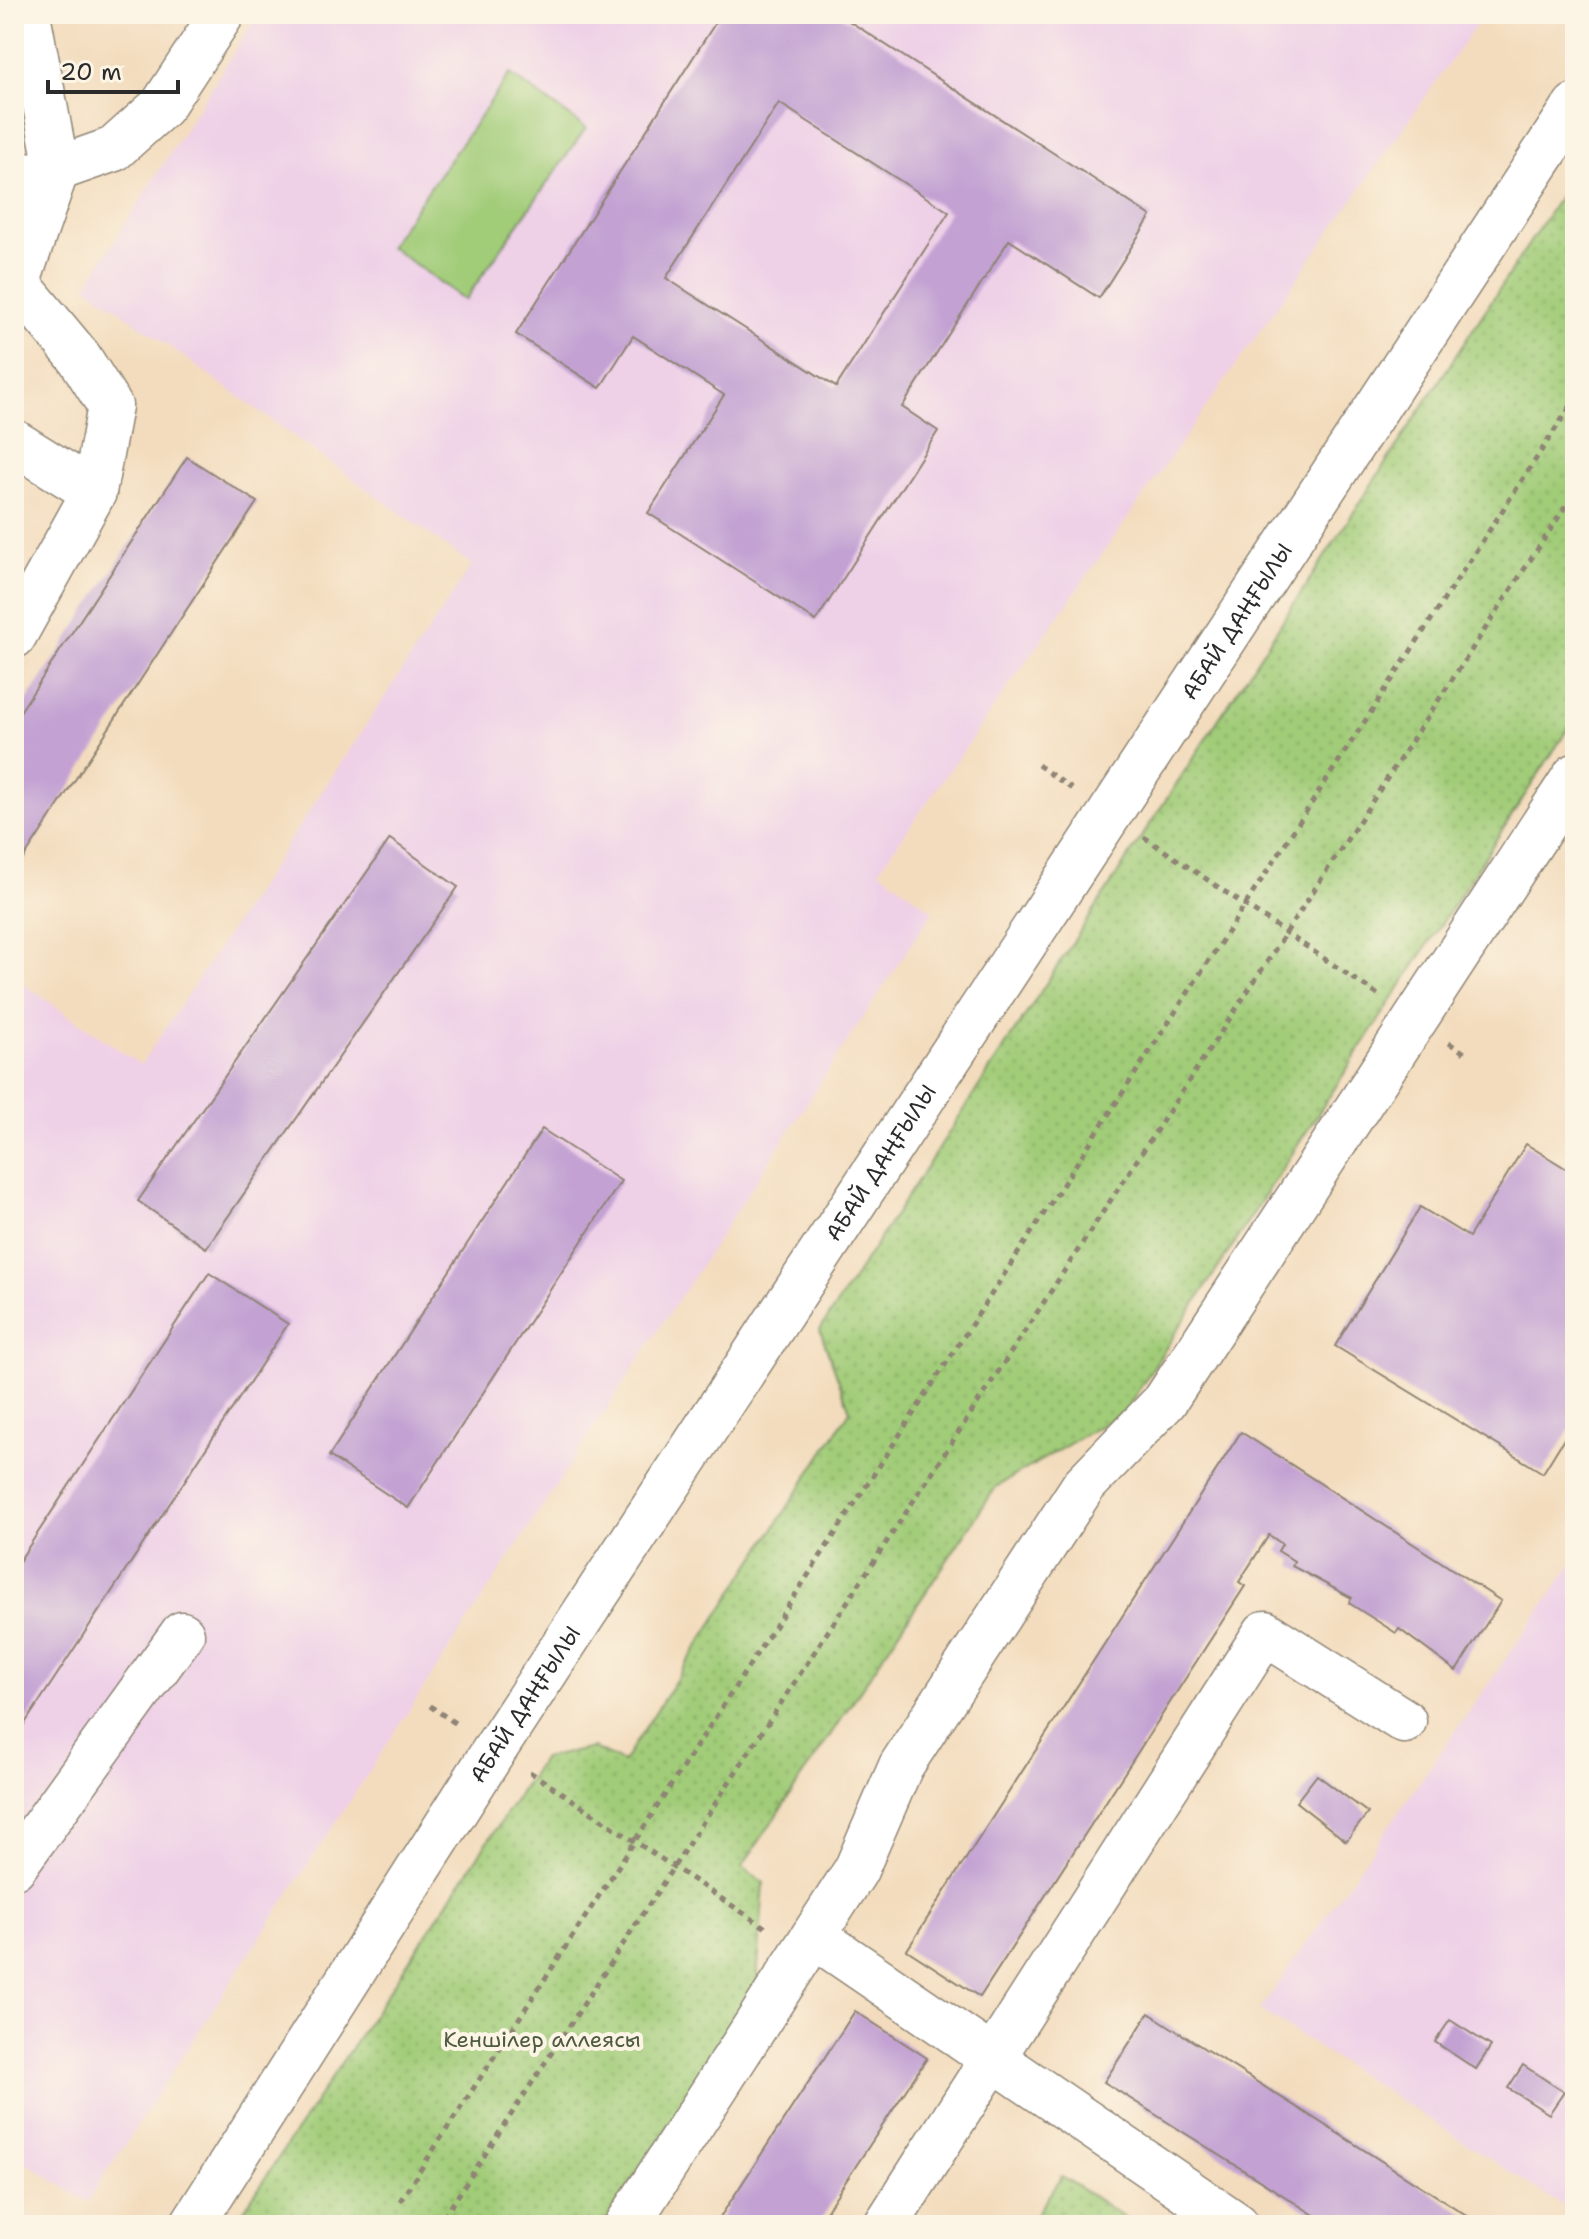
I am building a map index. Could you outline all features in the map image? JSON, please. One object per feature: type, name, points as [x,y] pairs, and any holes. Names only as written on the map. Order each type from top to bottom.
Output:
[{"type":"street","points":[[14,636],[94,492],[110,406],[79,357],[16,289],[57,169],[28,14]]},
{"type":"street","points":[[14,179],[57,169],[114,149],[162,106],[222,14]]},
{"type":"street","name":"АБАЙ ДАҢҒЫЛЫ","points":[[192,2225],[495,1749],[1575,106]]},
{"type":"street","points":[[14,442],[94,492]]},
{"type":"street","points":[[627,2225],[856,1870],[901,1766],[1084,1485],[1165,1401],[1575,776]]},
{"type":"street","points":[[886,2225],[1265,1633],[1404,1721]]},
{"type":"street","points":[[14,1867],[182,1634]]},
{"type":"street","points":[[808,1945],[992,2058],[1237,2225]]},
{"type":"path","points":[[400,2201],[1575,399]]},
{"type":"path","points":[[444,2217],[1575,492]]},
{"type":"path","points":[[1038,765],[1465,1053]]},
{"type":"path","points":[[430,1706],[673,1867],[808,1945]]},
{"type":"shaded area","points":[[258,14],[1484,14],[879,870],[933,911],[87,2202],[14,2154],[14,978],[141,1065],[472,565],[86,286]]},
{"type":"shaded area","points":[[1575,1560],[1575,2214],[1260,2010]]},
{"type":"green space","points":[[510,74],[586,128],[465,300],[389,246]]},
{"type":"green space","name":"Кеншілер аллеясы","points":[[1575,173],[1575,718],[1125,1411],[996,1487],[742,1867],[764,1883],[756,1993],[603,2225],[234,2225],[543,1758],[593,1748],[623,1762],[850,1411],[820,1330]]},
{"type":"green space","points":[[1062,2176],[1136,2225],[1029,2225]]},
{"type":"building","points":[[721,14],[838,14],[1151,216],[1099,298],[1009,240],[902,407],[938,431],[816,621],[648,513],[724,395],[633,336],[600,388],[516,334]],"holes":[[[779,103],[949,212],[836,387],[666,278]]]},
{"type":"building","points":[[187,457],[257,502],[14,873],[14,721]]},
{"type":"building","points":[[390,839],[458,887],[206,1248],[138,1201]]},
{"type":"building","points":[[542,1129],[621,1181],[408,1508],[329,1456]]},
{"type":"building","points":[[1526,1144],[1575,1174],[1575,1421],[1543,1473],[1335,1346],[1420,1207],[1469,1237]]},
{"type":"building","points":[[209,1273],[288,1324],[14,1740],[14,1569]]},
{"type":"building","points":[[1241,1432],[1501,1601],[1456,1671],[1399,1629],[1396,1633],[1349,1603],[1352,1598],[1292,1566],[1294,1561],[1278,1551],[1282,1544],[1269,1535],[1239,1582],[1245,1586],[980,1997],[907,1950]]},
{"type":"building","points":[[1317,1775],[1368,1813],[1346,1841],[1296,1802]]},
{"type":"building","points":[[855,2011],[927,2058],[817,2225],[715,2225]]},
{"type":"building","points":[[1149,2013],[1482,2225],[1330,2225],[1104,2082]]},
{"type":"building","points":[[1450,2020],[1491,2046],[1476,2069],[1435,2042]]},
{"type":"building","points":[[1523,2065],[1564,2092],[1549,2114],[1508,2088]]}]
